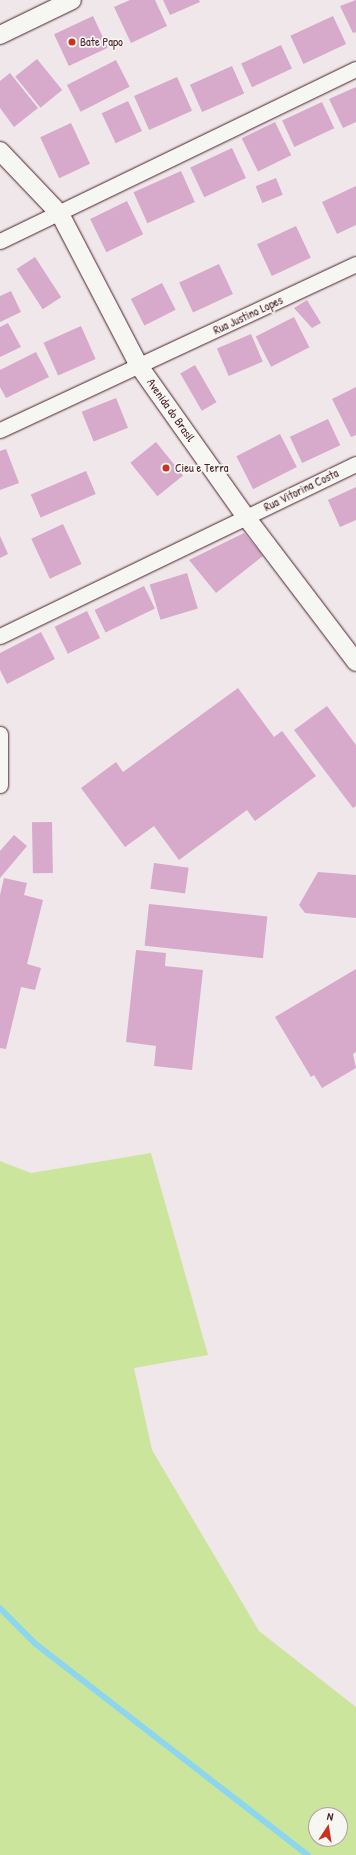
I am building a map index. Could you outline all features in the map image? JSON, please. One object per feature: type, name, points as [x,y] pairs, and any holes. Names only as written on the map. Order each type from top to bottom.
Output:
[{"type":"street","points":[[0,35],[72,0]]},
{"type":"street","points":[[0,241],[60,214],[356,69]]},
{"type":"street","name":"Avenida do Brasil","points":[[0,151],[60,214],[139,366],[246,517],[356,662]]},
{"type":"street","name":"Rua Justino Lopes","points":[[0,430],[356,264]]},
{"type":"street","name":"Rua Vitorina Costa","points":[[0,636],[356,464]]},
{"type":"street","points":[[0,734],[0,785]]},
{"type":"green space","points":[[151,1153],[208,1355],[134,1368],[152,1450],[259,1631],[356,1707],[356,1855],[0,1855],[0,1161],[31,1173]]},
{"type":"building","points":[[130,0],[155,0],[167,26],[131,43],[114,7]]},
{"type":"building","points":[[163,0],[199,0],[200,2],[170,15]]},
{"type":"building","points":[[356,0],[356,32],[353,33],[340,6]]},
{"type":"building","points":[[93,16],[108,48],[69,66],[54,34]]},
{"type":"building","points":[[333,16],[346,44],[304,64],[290,36]]},
{"type":"building","points":[[281,45],[292,69],[252,87],[241,64]]},
{"type":"building","points":[[37,59],[62,90],[40,108],[15,77]]},
{"type":"building","points":[[116,60],[130,87],[81,112],[67,85]]},
{"type":"building","points":[[232,66],[244,93],[202,112],[190,85]]},
{"type":"building","points":[[10,73],[38,108],[14,127],[0,108],[0,81]]},
{"type":"building","points":[[177,77],[192,111],[149,130],[134,96]]},
{"type":"building","points":[[356,87],[356,122],[343,128],[329,99]]},
{"type":"building","points":[[128,101],[142,131],[116,143],[102,113]]},
{"type":"building","points":[[322,102],[334,128],[294,147],[282,121]]},
{"type":"building","points":[[275,122],[291,155],[258,171],[242,138]]},
{"type":"building","points":[[71,123],[90,164],[59,178],[40,137]]},
{"type":"building","points":[[232,148],[246,178],[204,197],[190,167]]},
{"type":"building","points":[[181,171],[195,202],[147,223],[133,192]]},
{"type":"building","points":[[276,178],[283,195],[262,203],[256,186]]},
{"type":"building","points":[[356,186],[356,225],[337,234],[322,202]]},
{"type":"building","points":[[127,201],[143,234],[106,252],[90,219]]},
{"type":"building","points":[[296,226],[311,258],[272,276],[257,244]]},
{"type":"building","points":[[35,257],[61,297],[43,309],[17,269]]},
{"type":"building","points":[[219,264],[233,294],[193,313],[179,283]]},
{"type":"building","points":[[162,283],[176,310],[144,326],[131,299]]},
{"type":"building","points":[[11,291],[21,312],[0,322],[0,296]]},
{"type":"building","points":[[307,300],[321,323],[312,328],[294,308]]},
{"type":"building","points":[[294,317],[309,347],[271,367],[256,337]]},
{"type":"building","points":[[8,323],[21,347],[0,357],[0,327]]},
{"type":"building","points":[[81,326],[96,359],[58,376],[44,343]]},
{"type":"building","points":[[251,334],[263,362],[229,376],[217,348]]},
{"type":"building","points":[[36,352],[49,377],[6,398],[0,387],[0,370]]},
{"type":"building","points":[[195,365],[216,402],[202,411],[180,374]]},
{"type":"building","points":[[356,387],[356,435],[351,437],[332,399]]},
{"type":"building","points":[[116,398],[128,428],[94,442],[82,412]]},
{"type":"building","points":[[328,419],[340,445],[302,463],[290,437]]},
{"type":"building","points":[[280,434],[297,467],[253,489],[236,456]]},
{"type":"building","points":[[156,442],[183,475],[157,496],[130,463]]},
{"type":"building","points":[[6,449],[19,483],[0,490],[0,451]]},
{"type":"building","points":[[86,471],[96,494],[41,517],[31,494]]},
{"type":"building","points":[[356,487],[356,520],[340,527],[328,500]]},
{"type":"building","points":[[63,524],[82,564],[50,579],[31,539]]},
{"type":"building","points":[[244,533],[263,556],[216,593],[189,560]]},
{"type":"building","points":[[0,536],[8,554],[0,558]]},
{"type":"building","points":[[187,573],[198,608],[161,620],[150,584]]},
{"type":"building","points":[[144,586],[155,608],[106,633],[95,610]]},
{"type":"building","points":[[87,611],[100,638],[68,654],[55,627]]},
{"type":"building","points":[[41,632],[55,659],[7,684],[0,670],[0,653]]},
{"type":"building","points":[[238,688],[274,737],[282,731],[316,776],[255,821],[247,810],[179,860],[154,826],[125,847],[81,788],[116,762],[123,772]]},
{"type":"building","points":[[327,706],[356,745],[356,806],[353,808],[294,730]]},
{"type":"building","points":[[32,822],[52,822],[53,873],[33,873]]},
{"type":"building","points":[[14,835],[27,846],[0,878],[0,851]]},
{"type":"building","points":[[154,863],[189,868],[185,894],[150,889]]},
{"type":"building","points":[[318,872],[356,875],[356,918],[305,913],[299,905]]},
{"type":"building","points":[[4,878],[27,883],[24,895],[43,900],[27,964],[41,968],[35,990],[21,987],[6,1049],[0,1048],[0,895]]},
{"type":"building","points":[[149,904],[267,916],[263,958],[145,946]]},
{"type":"building","points":[[136,950],[166,953],[165,966],[203,970],[192,1070],[154,1066],[156,1046],[126,1042]]},
{"type":"building","points":[[356,969],[356,1052],[353,1054],[356,1068],[322,1088],[314,1075],[311,1077],[275,1017]]},
{"type":"waterway","points":[[0,1608],[36,1644],[308,1855]]},
{"type":"place","name":"Bate Papo","points":[[72,42]]},
{"type":"place","name":"Cieu e Terra","points":[[166,468]]}]
